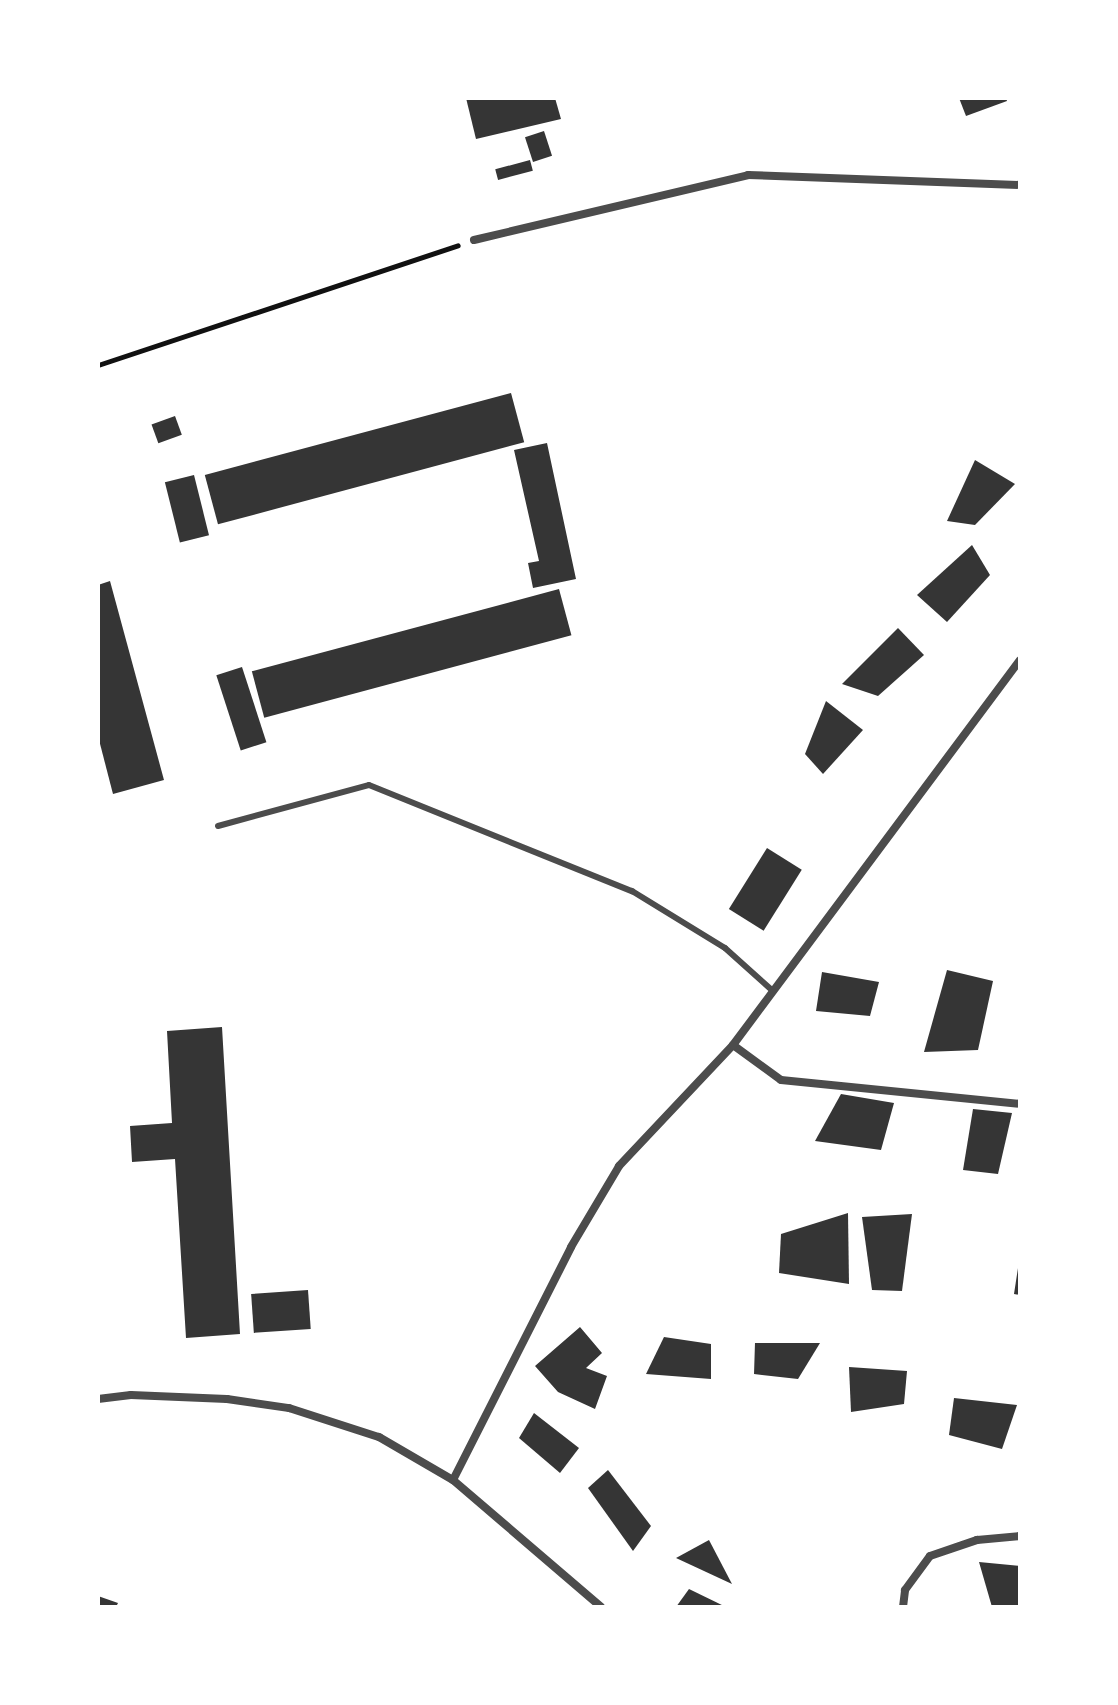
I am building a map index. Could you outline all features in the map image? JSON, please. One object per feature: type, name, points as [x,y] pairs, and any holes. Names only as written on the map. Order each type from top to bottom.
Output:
[{"type":"street","points":[[474,240],[748,175],[1020,185]]},
{"type":"street","points":[[453,1480],[571,1247],[619,1166],[733,1045],[1020,660]]},
{"type":"street","points":[[733,1045],[781,1080],[1020,1104]]},
{"type":"street","points":[[98,1399],[147,1395],[227,1399],[289,1408],[379,1437],[453,1480],[601,1607]]},
{"type":"street","points":[[903,1607],[905,1590],[930,1556],[977,1540],[1020,1536]]},
{"type":"lane","points":[[218,826],[369,785],[632,891],[725,948],[773,991]]},
{"type":"path","points":[[98,365],[474,240]]},
{"type":"building","points":[[466,98],[555,98],[561,119],[476,139]]},
{"type":"building","points":[[959,98],[1006,98],[1007,101],[966,116]]},
{"type":"building","points":[[544,131],[552,156],[533,162],[525,137]]},
{"type":"building","points":[[530,160],[533,171],[498,180],[495,169]]},
{"type":"building","points":[[511,393],[524,442],[218,524],[205,475]]},
{"type":"building","points":[[175,416],[182,435],[158,443],[152,425]]},
{"type":"building","points":[[547,443],[576,579],[533,588],[528,563],[539,561],[514,450]]},
{"type":"building","points":[[975,460],[1015,484],[975,525],[947,521]]},
{"type":"building","points":[[194,475],[209,535],[180,542],[165,482]]},
{"type":"building","points":[[972,545],[990,575],[947,622],[917,595]]},
{"type":"building","points":[[110,581],[164,780],[113,794],[98,736],[98,585]]},
{"type":"building","points":[[559,589],[571,635],[264,718],[252,671]]},
{"type":"building","points":[[898,628],[924,655],[878,696],[842,684]]},
{"type":"building","points":[[242,667],[266,742],[241,750],[216,675]]},
{"type":"building","points":[[826,701],[863,730],[823,774],[805,754]]},
{"type":"building","points":[[767,848],[802,870],[764,931],[729,909]]},
{"type":"building","points":[[947,970],[993,981],[978,1050],[924,1052]]},
{"type":"building","points":[[822,972],[879,982],[870,1016],[816,1011]]},
{"type":"building","points":[[222,1027],[240,1334],[186,1338],[175,1159],[132,1162],[130,1126],[172,1123],[167,1031]]},
{"type":"building","points":[[841,1094],[894,1103],[881,1150],[815,1141]]},
{"type":"building","points":[[973,1109],[1012,1113],[998,1174],[963,1170]]},
{"type":"building","points":[[848,1213],[849,1284],[779,1273],[781,1234]]},
{"type":"building","points":[[912,1214],[902,1291],[872,1290],[862,1217]]},
{"type":"building","points":[[1020,1268],[1020,1295],[1014,1294]]},
{"type":"building","points":[[308,1290],[311,1329],[254,1333],[251,1294]]},
{"type":"building","points":[[580,1327],[602,1353],[586,1368],[607,1376],[595,1409],[558,1392],[535,1366]]},
{"type":"building","points":[[664,1337],[711,1344],[711,1379],[646,1374]]},
{"type":"building","points":[[755,1343],[820,1343],[798,1379],[754,1374]]},
{"type":"building","points":[[849,1367],[907,1371],[904,1404],[851,1412]]},
{"type":"building","points":[[954,1398],[1017,1405],[1002,1449],[949,1435]]},
{"type":"building","points":[[534,1413],[579,1448],[560,1473],[519,1438]]},
{"type":"building","points":[[608,1470],[651,1526],[633,1551],[588,1488]]},
{"type":"building","points":[[709,1540],[732,1584],[676,1558]]},
{"type":"building","points":[[979,1562],[1020,1566],[1020,1607],[992,1607]]},
{"type":"building","points":[[689,1589],[726,1607],[676,1607]]},
{"type":"building","points":[[98,1596],[118,1603],[116,1607],[98,1607]]}]
